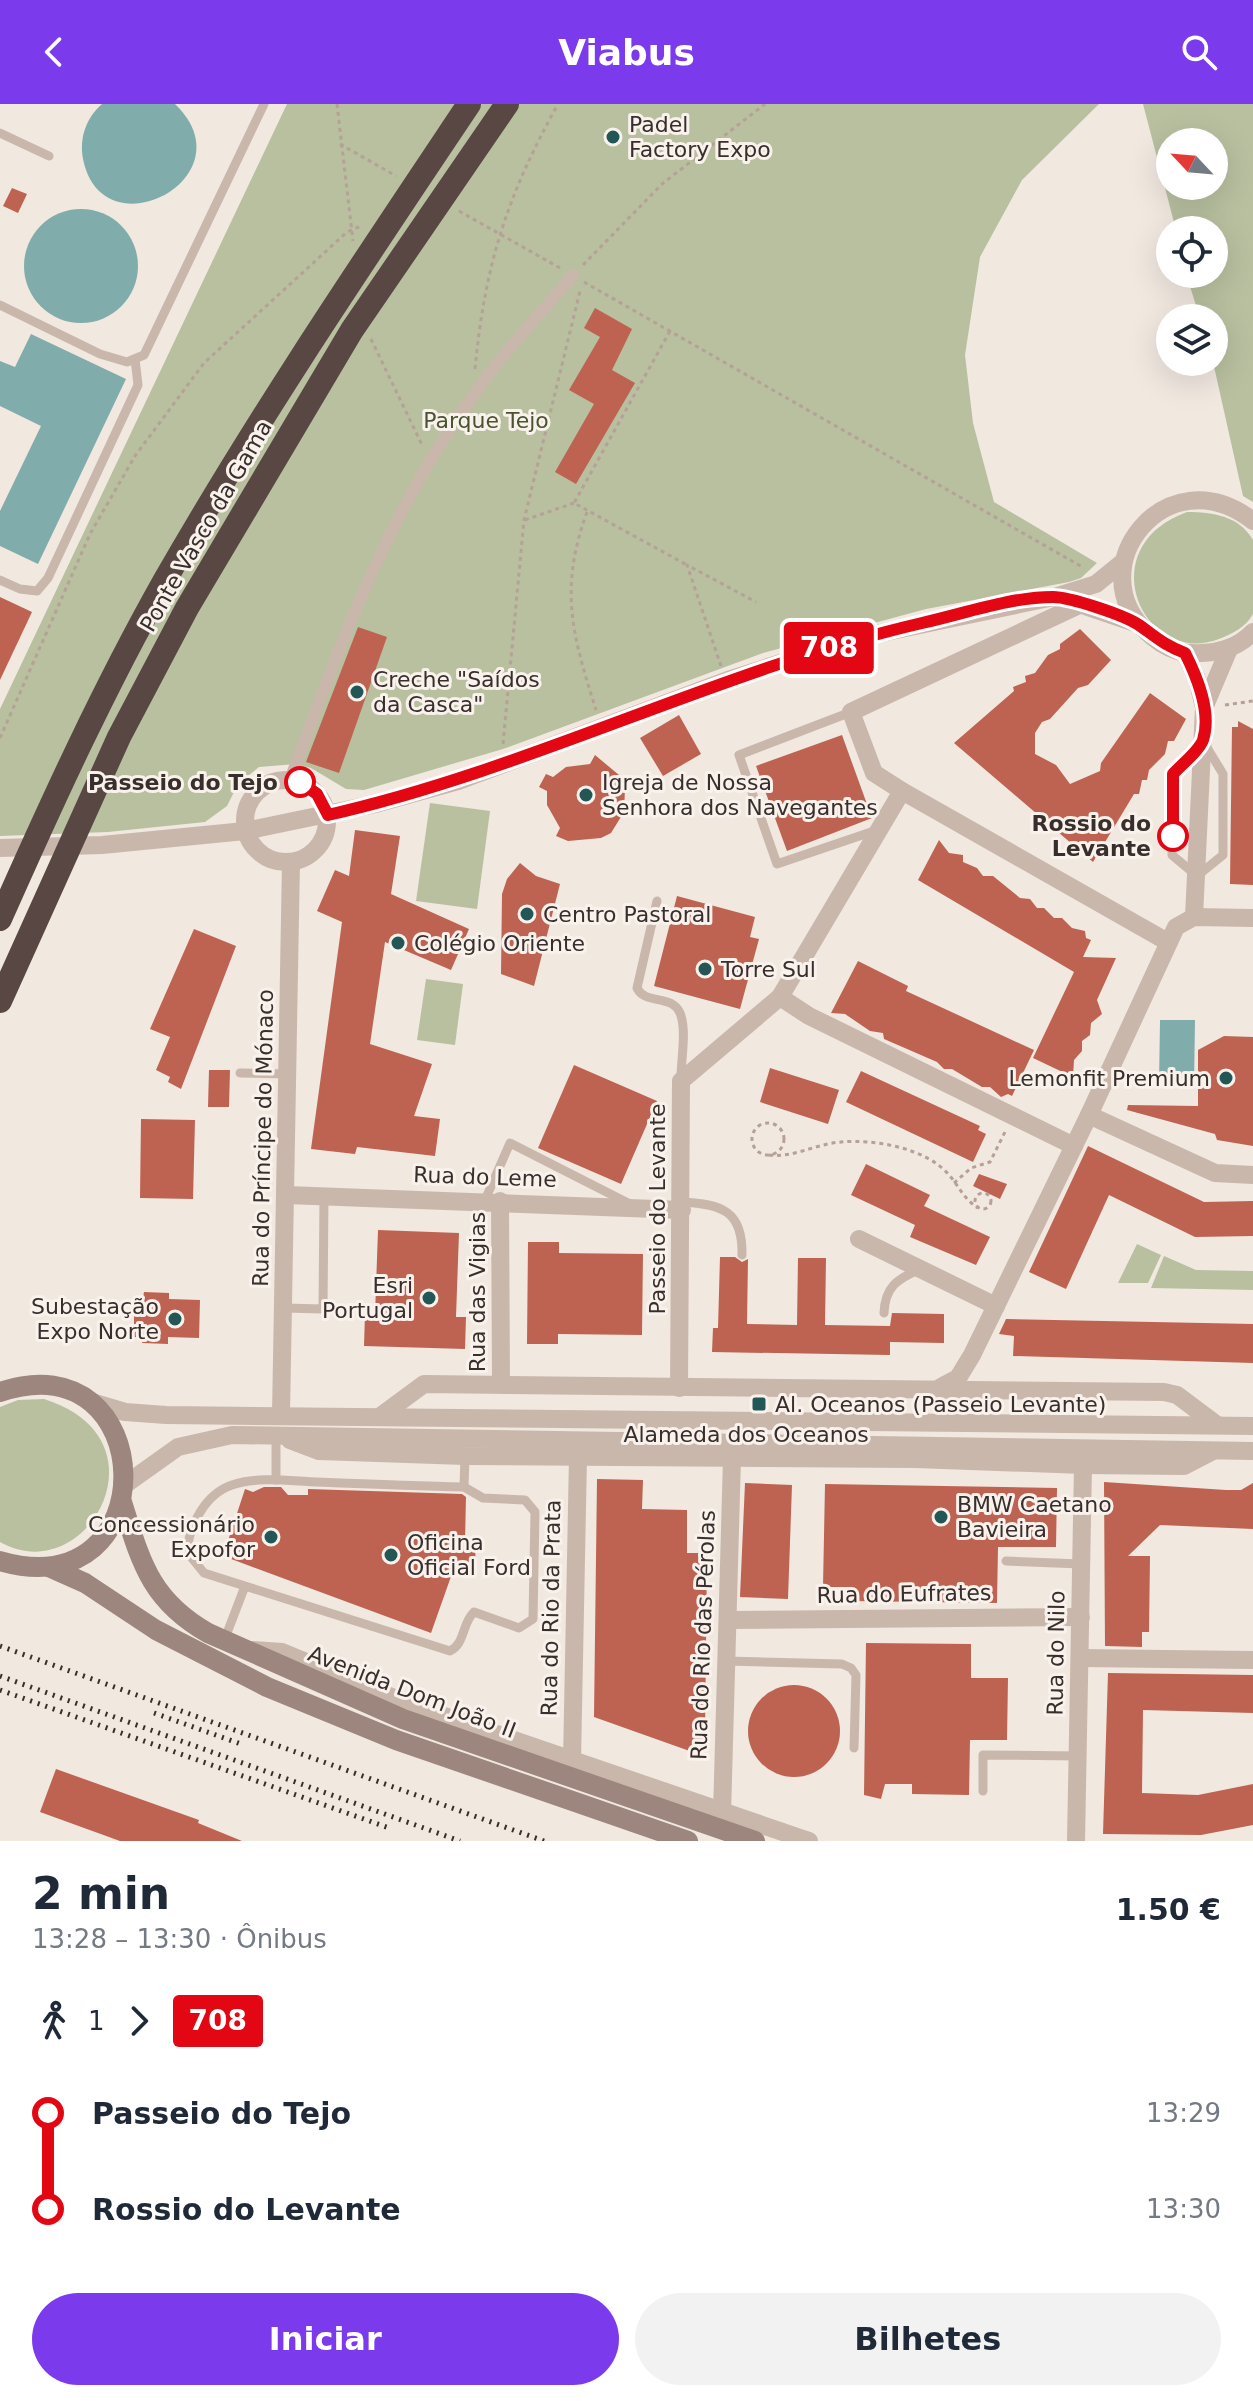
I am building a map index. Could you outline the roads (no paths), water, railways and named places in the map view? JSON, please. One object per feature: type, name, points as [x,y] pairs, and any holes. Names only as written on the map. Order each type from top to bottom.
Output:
[{"type":"highway","name":"Ponte Vasco da Gama","points":[[0,919],[62,781],[164,583],[233,463],[328,312],[469,104]]},
{"type":"highway","name":"Ponte Vasco da Gama","points":[[0,1001],[113,748],[187,608],[352,330],[507,104]]},
{"type":"main road","points":[[0,1392],[20,1385],[44,1385],[67,1390],[88,1401]]},
{"type":"main road","name":"Avenida Dom João II","points":[[88,1401],[111,1424],[123,1453],[124,1493],[137,1549],[156,1590],[183,1616],[233,1645],[403,1719],[755,1841]]},
{"type":"main road","points":[[0,1561],[22,1567],[49,1567],[73,1559],[95,1545],[112,1526],[124,1493]]},
{"type":"main road","points":[[49,1567],[85,1583],[156,1630],[267,1687],[396,1740],[688,1841]]},
{"type":"street","points":[[290,780],[347,624],[388,536],[472,396],[573,275]]},
{"type":"street","points":[[1253,521],[1235,508],[1208,499],[1179,502],[1154,514],[1134,535],[1123,562],[1124,594],[1138,624],[1158,643],[1185,653],[1207,654],[1229,649],[1253,632]]},
{"type":"street","points":[[0,848],[102,845],[245,831],[328,815],[458,781],[731,679],[862,637],[1054,597],[1096,584],[1123,562]]},
{"type":"street","points":[[1054,597],[1138,624]]},
{"type":"street","points":[[1081,604],[851,712],[874,773],[1166,941]]},
{"type":"street","points":[[1204,708],[1229,649]]},
{"type":"street","points":[[1185,653],[1197,679],[1204,708],[1194,917]]},
{"type":"street","points":[[290,780],[317,794],[328,815],[326,831],[317,849],[291,862],[261,854],[245,831],[247,805],[270,783],[290,780]]},
{"type":"street","name":"Passeio do Levante","points":[[679,1388],[681,1081],[780,997],[884,827],[902,791]]},
{"type":"street","name":"Rua do Príncipe do Mónaco","points":[[281,1414],[291,862]]},
{"type":"street","points":[[939,1388],[958,1378],[972,1355],[1089,1115],[1166,941],[1176,927],[1194,917],[1253,918]]},
{"type":"street","points":[[780,997],[809,1016],[1074,1146]]},
{"type":"street","points":[[1089,1115],[1215,1173],[1253,1175]]},
{"type":"street","name":"Rua do Leme","points":[[287,1195],[642,1209],[682,1206]]},
{"type":"street","name":"Rua das Vigias","points":[[492,1201],[501,1384]]},
{"type":"street","points":[[859,1239],[996,1306]]},
{"type":"street","points":[[972,1355],[975,1379],[992,1389]]},
{"type":"street","points":[[382,1415],[424,1384],[939,1388],[1170,1392],[1220,1426]]},
{"type":"street","name":"Alameda dos Oceanos","points":[[88,1401],[139,1414],[1253,1426]]},
{"type":"street","name":"Alameda dos Oceanos","points":[[124,1493],[169,1452],[193,1441],[232,1435],[1253,1451]]},
{"type":"street","name":"Alameda dos Oceanos","points":[[276,1435],[319,1451],[465,1456],[915,1459],[1184,1466],[1215,1450]]},
{"type":"street","name":"Rua do Rio da Prata","points":[[572,1761],[578,1457]]},
{"type":"street","name":"Rua do Rio das Pérolas","points":[[722,1814],[732,1458]]},
{"type":"street","name":"Rua do Nilo","points":[[1076,1841],[1083,1465]]},
{"type":"street","name":"Rua do Eufrates","points":[[728,1620],[1081,1617]]},
{"type":"street","points":[[233,1645],[282,1652],[409,1704],[722,1814],[809,1841]]},
{"type":"street","points":[[1080,1658],[1253,1660]]},
{"type":"lane","points":[[0,305],[100,354],[127,362],[144,355],[264,104]]},
{"type":"lane","points":[[0,133],[49,156]]},
{"type":"lane","points":[[0,580],[20,589],[37,591],[48,578],[138,385],[135,359]]},
{"type":"lane","points":[[851,712],[739,755],[777,864],[884,827]]},
{"type":"lane","points":[[1197,876],[1172,855],[1173,774],[1203,741]]},
{"type":"lane","points":[[657,901],[637,988],[645,996],[670,1003],[680,1014],[681,1081]]},
{"type":"lane","points":[[240,1073],[288,1074]]},
{"type":"lane","points":[[492,1201],[510,1143],[642,1209]]},
{"type":"lane","points":[[284,1308],[323,1309],[324,1196]]},
{"type":"lane","points":[[682,1206],[708,1204],[729,1213],[741,1226],[742,1255]]},
{"type":"lane","points":[[884,1313],[887,1291],[893,1283],[920,1269]]},
{"type":"lane","points":[[276,1435],[276,1480]]},
{"type":"lane","points":[[464,1487],[465,1456]]},
{"type":"lane","points":[[276,1480],[464,1487],[483,1498],[525,1500],[535,1512],[533,1619],[529,1625],[519,1628],[474,1612],[468,1617],[458,1645],[450,1651],[204,1573],[187,1552],[188,1540],[211,1496],[230,1485],[276,1480]]},
{"type":"lane","points":[[1006,1561],[1081,1564]]},
{"type":"lane","points":[[233,1645],[245,1586]]},
{"type":"lane","points":[[726,1661],[842,1664],[851,1668],[856,1675],[854,1748]]},
{"type":"lane","points":[[983,1791],[983,1755],[1078,1756]]},
{"type":"water","points":[[102,104],[175,104],[194,131],[195,157],[184,179],[165,195],[140,203],[116,201],[96,187],[83,159],[82,144],[88,122]]},
{"type":"water","points":[[81,209],[103,214],[121,226],[133,244],[138,266],[133,288],[121,306],[103,318],[81,323],[59,318],[41,306],[29,288],[24,266],[29,244],[41,226],[59,214]]},
{"type":"water","points":[[31,334],[126,379],[38,564],[0,546],[0,511],[41,426],[0,406],[0,361],[15,367]]},
{"type":"water","points":[[1160,1020],[1195,1020],[1194,1086],[1159,1086]]},
{"type":"railway","points":[[0,1646],[544,1841]]},
{"type":"railway","points":[[0,1676],[460,1841]]},
{"type":"railway","points":[[0,1690],[392,1829]]},
{"type":"railway","points":[[154,1713],[241,1744]]},
{"type":"place","name":"Padel Factory Expo","points":[[613,137]]},
{"type":"place","name":"Creche \"Saídos da Casca\"","points":[[357,692]]},
{"type":"place","name":"Passeio do Tejo","points":[[300,782]]},
{"type":"place","name":"Igreja de Nossa Senhora dos Navegantes","points":[[586,795]]},
{"type":"place","name":"Rossio do Levante","points":[[1173,836]]},
{"type":"place","name":"Centro Pastoral","points":[[527,914]]},
{"type":"place","name":"Colégio Oriente","points":[[398,943]]},
{"type":"place","name":"Torre Sul","points":[[705,969]]},
{"type":"place","name":"Lemonfit Premium","points":[[1226,1078]]},
{"type":"place","name":"Esri Portugal","points":[[429,1298]]},
{"type":"place","name":"Subestação Expo Norte","points":[[175,1319]]},
{"type":"place","name":"Al. Oceanos (Passeio Levante)","points":[[759,1404]]},
{"type":"place","name":"BMW Caetano Bavieira","points":[[941,1517]]},
{"type":"place","name":"Concessionário Expofor","points":[[271,1537]]},
{"type":"place","name":"Oficina Oficial Ford","points":[[391,1555]]},
{"type":"park label","name":"Parque Tejo","points":[[486,420]]}]
